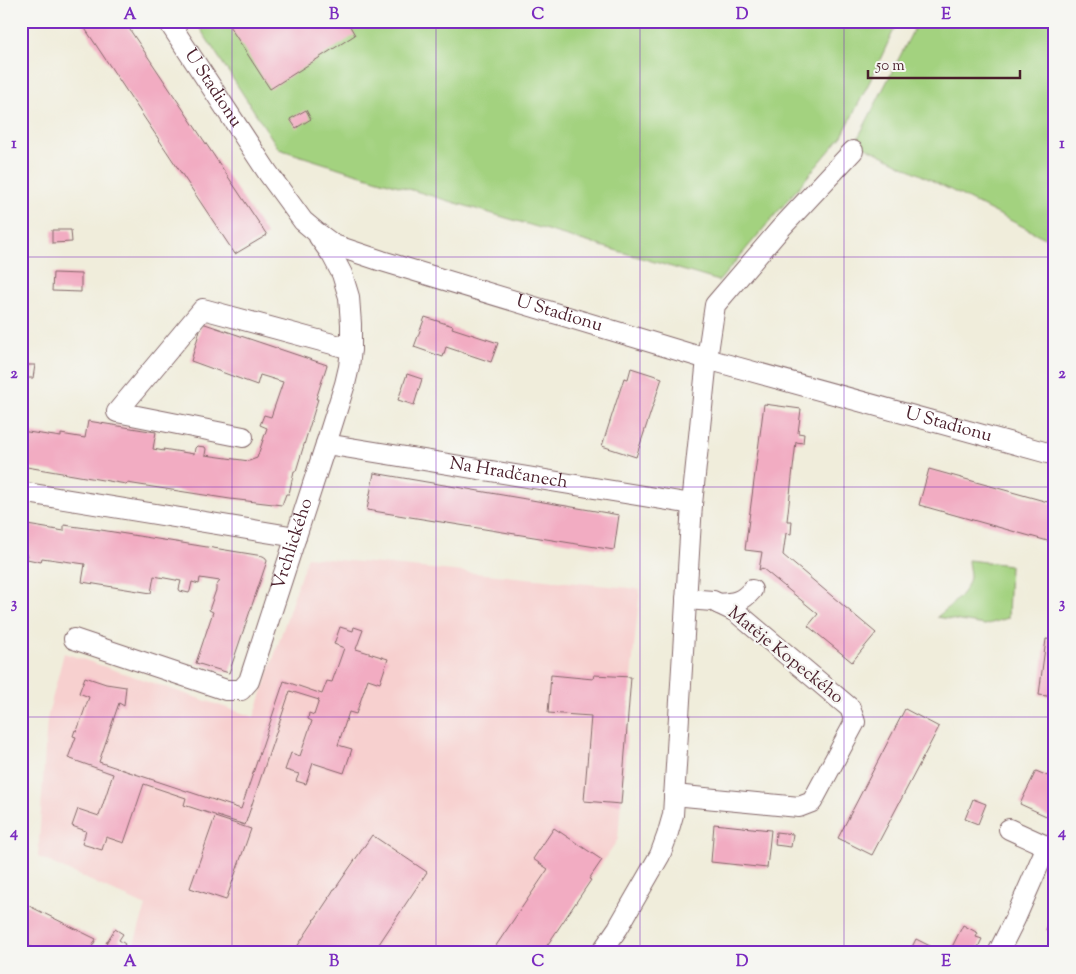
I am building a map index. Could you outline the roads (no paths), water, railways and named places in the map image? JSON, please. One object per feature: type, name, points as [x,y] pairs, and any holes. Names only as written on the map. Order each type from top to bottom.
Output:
[{"type":"street","name":"U Stadionu","points":[[168,21],[268,173],[303,221],[334,245],[708,359],[1055,455]]},
{"type":"street","points":[[601,953],[618,928],[660,855],[673,815],[692,504],[716,305],[780,228],[853,151]]},
{"type":"street","name":"Vrchlického","points":[[74,639],[226,690],[241,690],[249,681],[345,384],[351,349],[349,297],[342,274],[315,231]]},
{"type":"street","points":[[243,436],[118,412],[204,309],[351,349]]},
{"type":"street","name":"Na Hradčanech","points":[[326,444],[692,504]]},
{"type":"street","points":[[21,492],[296,538]]},
{"type":"street","points":[[719,604],[733,603],[741,600],[752,590]]},
{"type":"street","name":"Matěje Kopeckého","points":[[674,795],[799,807],[812,802],[855,722],[850,708],[736,612],[713,601],[686,599]]},
{"type":"street","points":[[998,953],[1051,848],[1010,829]]}]
